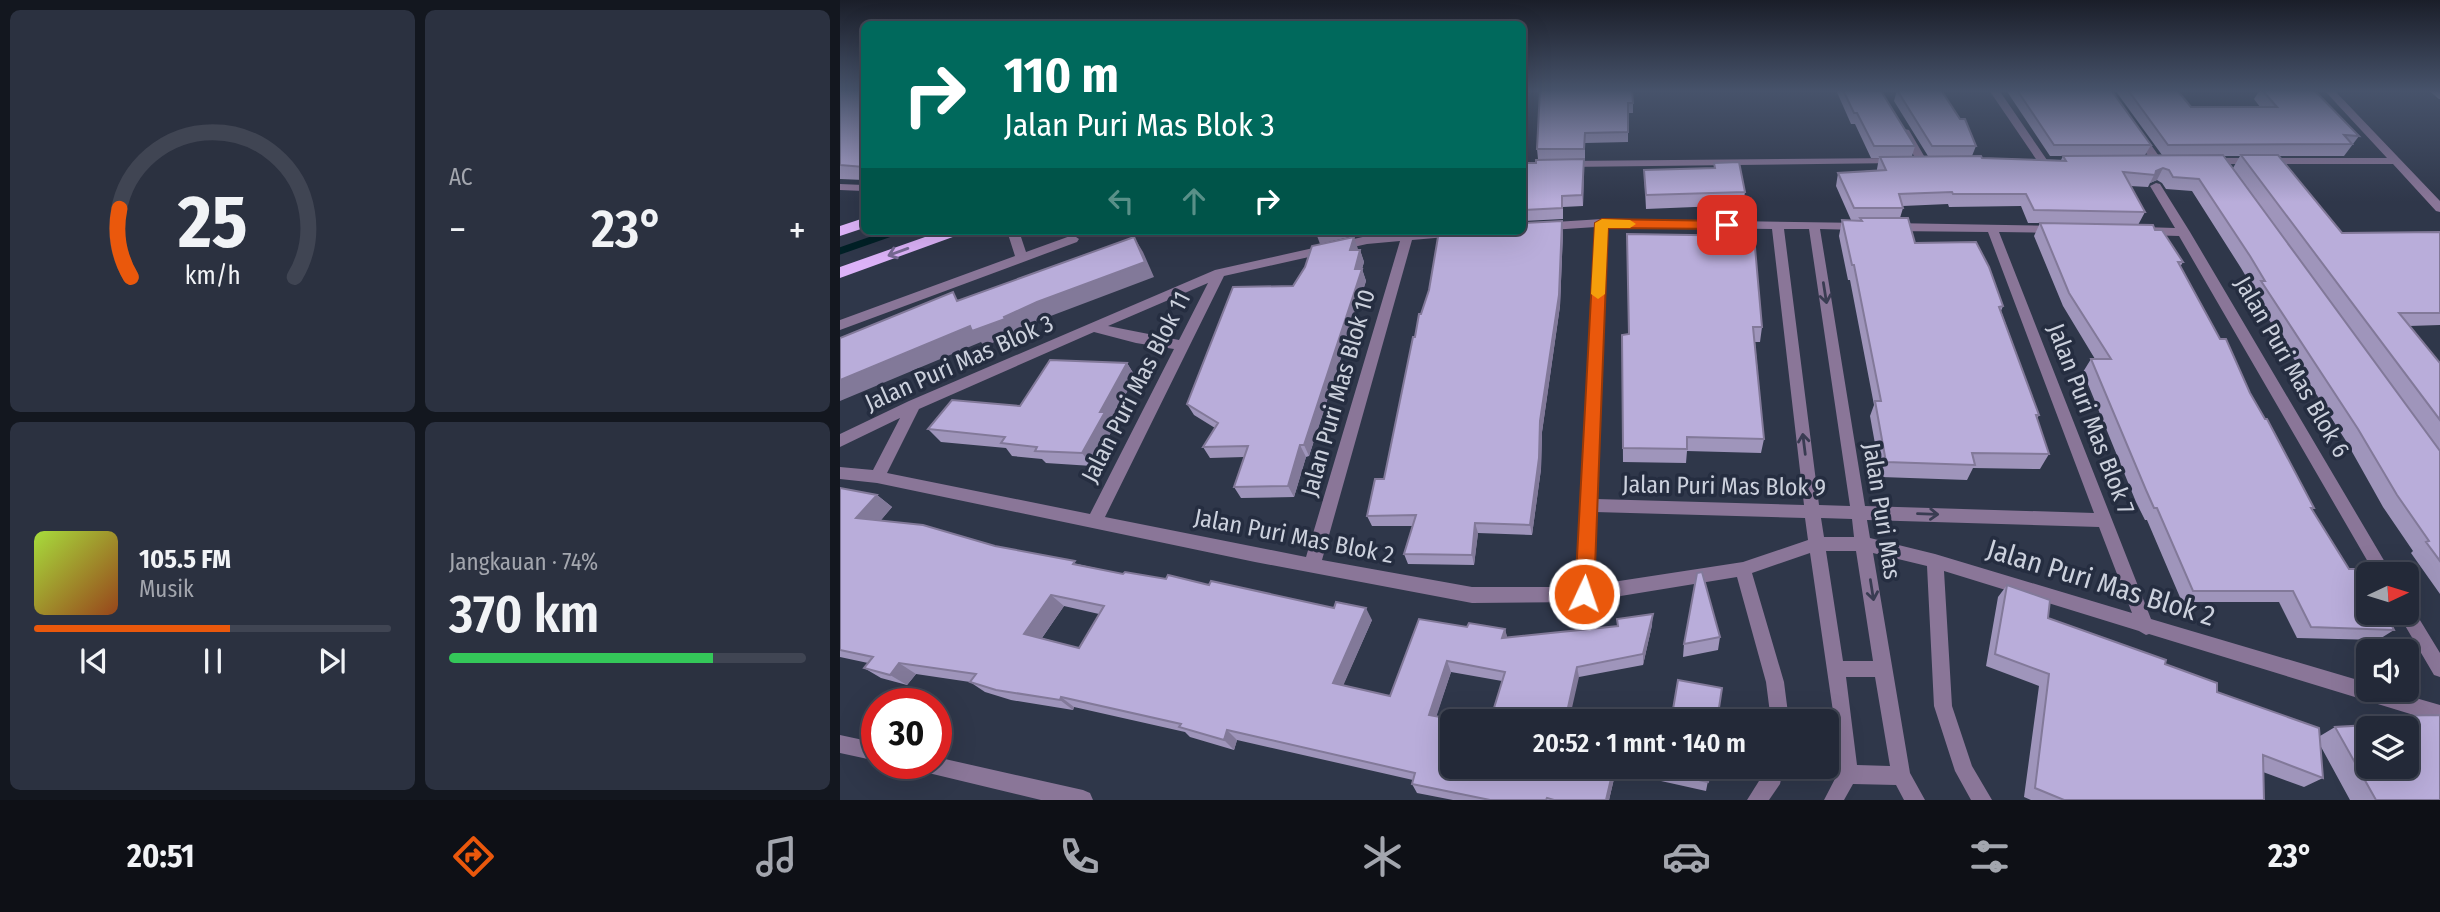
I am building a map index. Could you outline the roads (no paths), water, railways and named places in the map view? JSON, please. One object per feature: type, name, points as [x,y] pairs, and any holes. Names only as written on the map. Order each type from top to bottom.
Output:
[{"type":"main road","points":[[840,231],[861,224]]},
{"type":"main road","points":[[840,273],[945,235]]},
{"type":"street","points":[[1902,127],[1922,161]]},
{"type":"street","points":[[2020,127],[2042,160]]},
{"type":"street","points":[[2134,127],[2157,161]]},
{"type":"street","points":[[2364,127],[2440,208]]},
{"type":"street","points":[[2028,160],[2055,160]]},
{"type":"street","points":[[1556,164],[1935,161]]},
{"type":"street","points":[[2145,161],[2170,161]]},
{"type":"street","points":[[2195,161],[2224,167],[2395,161]]},
{"type":"street","name":"Jalan Puri Mas Blok 6","points":[[2156,186],[2377,562]]},
{"type":"street","points":[[840,187],[861,188]]},
{"type":"street","points":[[1526,228],[1602,223],[1869,226]]},
{"type":"street","name":"Jalan Puri Mas Blok 9","points":[[1584,594],[1602,223]]},
{"type":"street","points":[[1778,226],[1812,511],[1846,739],[1848,774],[1834,800]]},
{"type":"street","name":"Jalan Puri Mas","points":[[1814,226],[1901,776],[1915,800]]},
{"type":"street","points":[[1882,226],[2075,229]]},
{"type":"street","name":"Jalan Puri Mas Blok 7","points":[[1992,228],[2146,626]]},
{"type":"street","points":[[2130,231],[2184,232]]},
{"type":"street","points":[[1014,235],[1021,259]]},
{"type":"street","name":"Jalan Puri Mas Blok 3","points":[[840,441],[914,405],[1219,273],[1401,235]]},
{"type":"street","name":"Jalan Puri Mas Blok 10","points":[[1312,565],[1408,235]]},
{"type":"street","points":[[840,325],[1073,239]]},
{"type":"street","name":"Jalan Puri Mas Blok 11","points":[[1095,521],[1219,273]]},
{"type":"street","points":[[1097,328],[1136,338],[1182,345]]},
{"type":"street","points":[[877,477],[914,405]]},
{"type":"street","name":"Jalan Puri Mas Blok 2","points":[[840,473],[877,477],[1472,595],[1584,594],[1743,569],[1817,544],[1865,544],[1935,561],[2440,714]]},
{"type":"street","name":"Jalan Puri Mas Blok 9","points":[[1588,505],[2105,520]]},
{"type":"street","points":[[1935,561],[1943,706],[1964,771],[1982,800]]},
{"type":"street","points":[[1743,569],[1774,682],[1778,709]]},
{"type":"street","points":[[2414,625],[2440,670]]},
{"type":"street","points":[[1836,669],[1884,669]]},
{"type":"street","points":[[840,744],[861,749]]},
{"type":"street","points":[[952,770],[1083,800]]},
{"type":"street","points":[[1848,774],[1901,776]]},
{"type":"street","points":[[1757,800],[1772,779]]},
{"type":"waterway","points":[[840,251],[886,235]]}]
